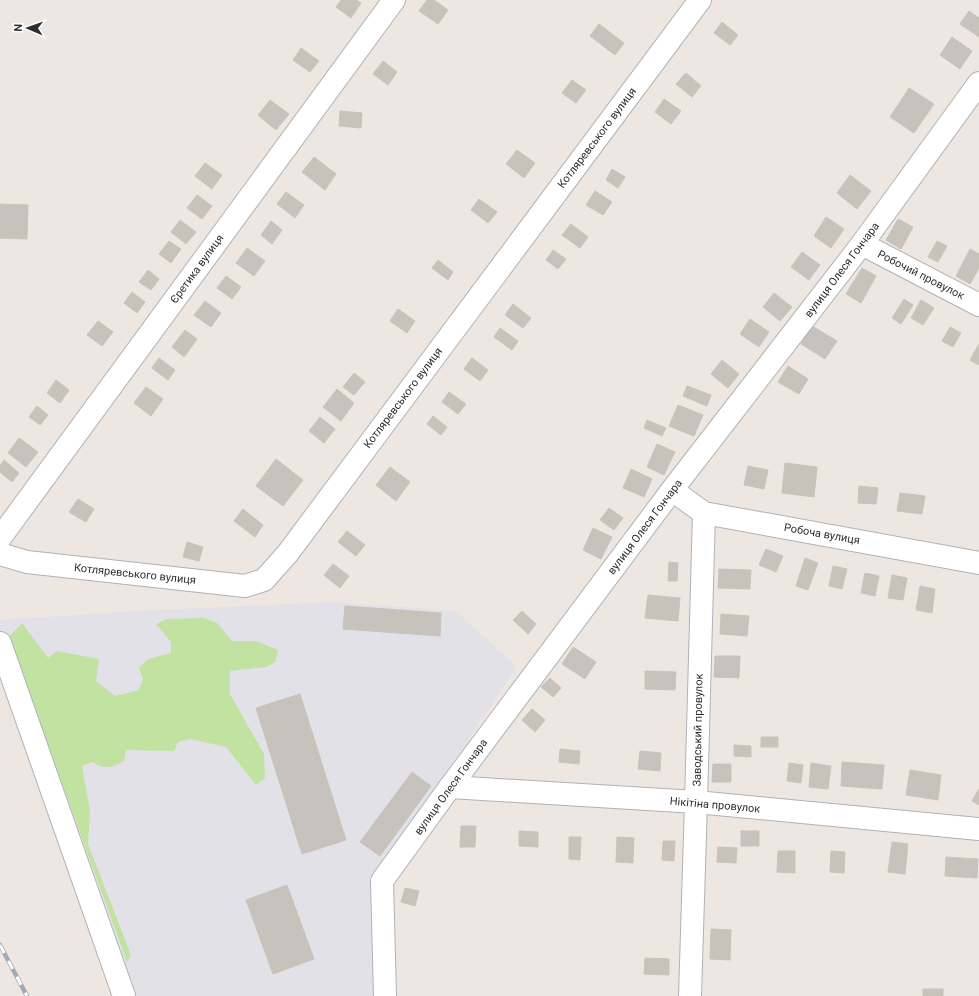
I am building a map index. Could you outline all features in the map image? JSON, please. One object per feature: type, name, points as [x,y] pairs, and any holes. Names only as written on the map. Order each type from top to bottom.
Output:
[{"type":"street","name":"Єретика вулиця","points":[[0,538],[394,0]]},
{"type":"street","name":"Котляревського вулиця","points":[[0,554],[27,562],[246,586],[264,580],[288,553],[700,0]]},
{"type":"street","name":"вулиця Олеся Гончара","points":[[385,996],[382,881],[450,787],[672,490],[862,244],[979,83]]},
{"type":"street","name":"Робочий провулок","points":[[862,244],[979,305]]},
{"type":"street","name":"Робоча вулиця","points":[[672,490],[704,513],[979,563]]},
{"type":"street","name":"Заводський провулок","points":[[690,996],[704,513]]},
{"type":"street","points":[[0,643],[124,996]]},
{"type":"street","name":"Нікітіна провулок","points":[[450,787],[696,802],[979,829]]},
{"type":"shaded area","points":[[334,602],[456,611],[517,667],[373,882],[374,996],[129,996],[0,642],[0,620],[135,611]]},
{"type":"green space","points":[[204,618],[217,623],[232,641],[256,641],[278,650],[275,662],[266,667],[230,671],[230,694],[264,754],[265,778],[256,785],[226,747],[190,739],[178,742],[174,751],[126,750],[124,761],[115,765],[105,767],[92,762],[82,766],[90,811],[88,844],[131,955],[127,962],[9,637],[22,623],[48,658],[57,651],[99,659],[96,681],[115,696],[139,690],[143,679],[139,668],[148,659],[171,653],[171,642],[156,624],[167,619]]},
{"type":"building","points":[[341,0],[356,0],[361,3],[351,18],[336,7]]},
{"type":"building","points":[[427,0],[434,0],[448,10],[438,24],[419,11]]},
{"type":"building","points":[[969,11],[979,18],[979,37],[960,24]]},
{"type":"building","points":[[722,22],[738,35],[730,45],[714,33]]},
{"type":"building","points":[[599,24],[624,43],[615,55],[590,36]]},
{"type":"building","points":[[952,37],[972,51],[960,69],[940,55]]},
{"type":"building","points":[[301,48],[319,61],[310,72],[293,60]]},
{"type":"building","points":[[383,61],[397,72],[388,85],[373,74]]},
{"type":"building","points":[[686,73],[701,86],[692,97],[676,84]]},
{"type":"building","points":[[572,80],[586,90],[576,103],[562,93]]},
{"type":"building","points":[[909,88],[934,104],[914,133],[890,117]]},
{"type":"building","points":[[664,99],[681,111],[671,124],[655,112]]},
{"type":"building","points":[[270,100],[289,114],[276,130],[258,115]]},
{"type":"building","points":[[340,111],[362,113],[361,128],[339,126]]},
{"type":"building","points":[[517,150],[535,163],[524,178],[506,164]]},
{"type":"building","points":[[314,157],[336,174],[325,190],[302,172]]},
{"type":"building","points":[[205,163],[222,175],[212,189],[195,176]]},
{"type":"building","points":[[612,169],[625,177],[618,188],[606,180]]},
{"type":"building","points":[[850,175],[871,191],[857,209],[837,193]]},
{"type":"building","points":[[595,191],[612,202],[603,215],[586,205]]},
{"type":"building","points":[[286,192],[304,205],[295,218],[277,204]]},
{"type":"building","points":[[197,195],[212,206],[202,219],[187,208]]},
{"type":"building","points":[[479,199],[497,212],[488,223],[471,210]]},
{"type":"building","points":[[0,204],[28,205],[27,239],[0,238]]},
{"type":"building","points":[[826,217],[844,229],[831,248],[814,236]]},
{"type":"building","points":[[898,219],[913,227],[901,249],[886,240]]},
{"type":"building","points":[[180,220],[196,232],[186,244],[171,232]]},
{"type":"building","points":[[271,221],[282,230],[272,244],[261,235]]},
{"type":"building","points":[[571,224],[588,237],[580,248],[562,235]]},
{"type":"building","points":[[169,241],[181,249],[171,263],[159,254]]},
{"type":"building","points":[[937,241],[947,246],[938,262],[928,257]]},
{"type":"building","points":[[247,248],[265,261],[254,276],[236,263]]},
{"type":"building","points":[[970,249],[979,254],[979,268],[970,284],[956,276]]},
{"type":"building","points":[[553,250],[566,259],[558,269],[546,260]]},
{"type":"building","points":[[802,252],[820,265],[809,280],[791,267]]},
{"type":"building","points":[[438,260],[453,272],[448,280],[432,268]]},
{"type":"building","points":[[862,268],[876,276],[861,303],[846,294]]},
{"type":"building","points":[[148,270],[159,279],[151,290],[139,282]]},
{"type":"building","points":[[226,276],[241,287],[232,299],[217,288]]},
{"type":"building","points":[[132,292],[145,302],[137,313],[124,303]]},
{"type":"building","points":[[774,293],[792,307],[780,321],[763,307]]},
{"type":"building","points":[[904,299],[913,305],[901,324],[892,318]]},
{"type":"building","points":[[921,300],[934,308],[923,325],[911,318]]},
{"type":"building","points":[[205,301],[221,313],[211,327],[194,315]]},
{"type":"building","points":[[513,304],[531,318],[523,328],[505,315]]},
{"type":"building","points":[[398,309],[415,321],[407,333],[390,321]]},
{"type":"building","points":[[750,319],[769,332],[759,347],[740,334]]},
{"type":"building","points":[[98,321],[113,332],[102,346],[87,335]]},
{"type":"building","points":[[812,326],[837,341],[825,359],[801,344]]},
{"type":"building","points":[[950,327],[961,333],[953,347],[942,341]]},
{"type":"building","points":[[500,328],[518,341],[512,350],[494,337]]},
{"type":"building","points":[[185,330],[197,339],[184,357],[172,347]]},
{"type":"building","points":[[979,344],[979,365],[970,360]]},
{"type":"building","points":[[159,358],[175,370],[168,380],[152,368]]},
{"type":"building","points":[[472,358],[488,370],[480,381],[464,369]]},
{"type":"building","points":[[722,360],[739,374],[728,388],[711,374]]},
{"type":"building","points":[[788,366],[808,379],[799,394],[778,382]]},
{"type":"building","points":[[354,373],[365,382],[354,395],[343,387]]},
{"type":"building","points":[[56,380],[69,390],[60,403],[47,393]]},
{"type":"building","points":[[687,386],[711,395],[707,406],[683,396]]},
{"type":"building","points":[[146,387],[163,399],[151,416],[134,403]]},
{"type":"building","points":[[337,389],[354,403],[341,421],[323,407]]},
{"type":"building","points":[[449,392],[466,404],[458,414],[442,402]]},
{"type":"building","points":[[678,405],[703,415],[694,436],[669,426]]},
{"type":"building","points":[[37,406],[48,415],[40,425],[29,417]]},
{"type":"building","points":[[433,416],[447,427],[441,435],[427,424]]},
{"type":"building","points":[[320,417],[335,429],[324,443],[309,431]]},
{"type":"building","points":[[647,420],[666,428],[662,436],[644,428]]},
{"type":"building","points":[[19,438],[38,452],[26,467],[8,453]]},
{"type":"building","points":[[657,444],[675,452],[664,475],[647,467]]},
{"type":"building","points":[[276,459],[303,480],[283,506],[256,486]]},
{"type":"building","points":[[4,460],[19,473],[12,482],[0,472],[0,466]]},
{"type":"building","points":[[785,463],[817,467],[814,497],[782,493]]},
{"type":"building","points":[[748,466],[768,470],[764,489],[744,485]]},
{"type":"building","points":[[390,467],[410,482],[396,501],[376,485]]},
{"type":"building","points":[[631,469],[652,479],[644,497],[623,488]]},
{"type":"building","points":[[859,486],[878,488],[876,504],[858,503]]},
{"type":"building","points":[[900,493],[925,496],[922,514],[897,511]]},
{"type":"building","points":[[78,499],[94,509],[86,522],[69,512]]},
{"type":"building","points":[[609,508],[623,518],[614,530],[600,520]]},
{"type":"building","points":[[243,509],[263,525],[255,537],[234,521]]},
{"type":"building","points":[[593,528],[612,537],[601,559],[583,550]]},
{"type":"building","points":[[347,531],[365,545],[356,556],[338,542]]},
{"type":"building","points":[[187,542],[203,547],[199,561],[183,557]]},
{"type":"building","points":[[766,549],[783,556],[776,572],[759,565]]},
{"type":"building","points":[[805,558],[818,563],[808,590],[796,586]]},
{"type":"building","points":[[669,562],[678,563],[677,581],[668,581]]},
{"type":"building","points":[[333,564],[349,576],[340,588],[324,575]]},
{"type":"building","points":[[833,566],[847,569],[842,589],[829,586]]},
{"type":"building","points":[[719,569],[751,570],[750,589],[718,588]]},
{"type":"building","points":[[865,573],[879,576],[875,596],[861,593]]},
{"type":"building","points":[[892,575],[907,578],[903,600],[888,598]]},
{"type":"building","points":[[920,586],[935,589],[932,613],[916,610]]},
{"type":"building","points":[[648,595],[680,598],[678,621],[645,618]]},
{"type":"building","points":[[345,606],[441,613],[440,636],[343,629]]},
{"type":"building","points":[[522,611],[536,624],[528,634],[513,620]]},
{"type":"building","points":[[721,614],[749,616],[747,636],[720,634]]},
{"type":"building","points":[[573,647],[596,662],[585,679],[562,664]]},
{"type":"building","points":[[715,656],[740,656],[739,678],[714,677]]},
{"type":"building","points":[[645,671],[676,672],[675,690],[645,689]]},
{"type":"building","points":[[550,678],[561,688],[553,697],[541,687]]},
{"type":"building","points":[[300,694],[346,840],[302,854],[256,708]]},
{"type":"building","points":[[532,709],[545,720],[535,732],[522,720]]},
{"type":"building","points":[[761,737],[778,737],[778,747],[761,747]]},
{"type":"building","points":[[734,745],[751,746],[751,757],[734,756]]},
{"type":"building","points":[[560,749],[580,751],[579,764],[559,762]]},
{"type":"building","points":[[640,751],[661,753],[660,771],[638,769]]},
{"type":"building","points":[[842,762],[884,765],[882,789],[841,786]]},
{"type":"building","points":[[789,763],[803,765],[801,783],[787,781]]},
{"type":"building","points":[[811,763],[831,766],[828,789],[809,787]]},
{"type":"building","points":[[713,764],[731,764],[731,782],[712,782]]},
{"type":"building","points":[[910,770],[941,775],[938,800],[906,795]]},
{"type":"building","points":[[412,772],[431,786],[380,856],[360,842]]},
{"type":"building","points":[[979,789],[979,805],[972,801]]},
{"type":"building","points":[[461,826],[476,826],[475,847],[460,847]]},
{"type":"building","points":[[519,831],[538,832],[538,847],[519,846]]},
{"type":"building","points":[[741,831],[759,831],[759,846],[741,846]]},
{"type":"building","points":[[569,837],[581,837],[580,860],[569,859]]},
{"type":"building","points":[[617,837],[634,838],[633,863],[616,862]]},
{"type":"building","points":[[663,841],[675,841],[674,861],[662,860]]},
{"type":"building","points":[[892,842],[908,844],[905,874],[888,872]]},
{"type":"building","points":[[718,847],[737,848],[736,863],[717,862]]},
{"type":"building","points":[[778,851],[795,851],[795,873],[777,872]]},
{"type":"building","points":[[831,851],[845,852],[844,873],[830,872]]},
{"type":"building","points":[[946,857],[978,859],[977,878],[945,876]]},
{"type":"building","points":[[287,885],[314,959],[273,974],[246,900]]},
{"type":"building","points":[[405,888],[419,891],[415,906],[401,902]]},
{"type":"building","points":[[711,929],[731,930],[730,960],[710,959]]},
{"type":"building","points":[[645,958],[669,959],[669,975],[644,974]]},
{"type":"building","points":[[923,989],[943,989],[943,996],[923,996]]},
{"type":"railway","points":[[0,945],[27,996]]}]
